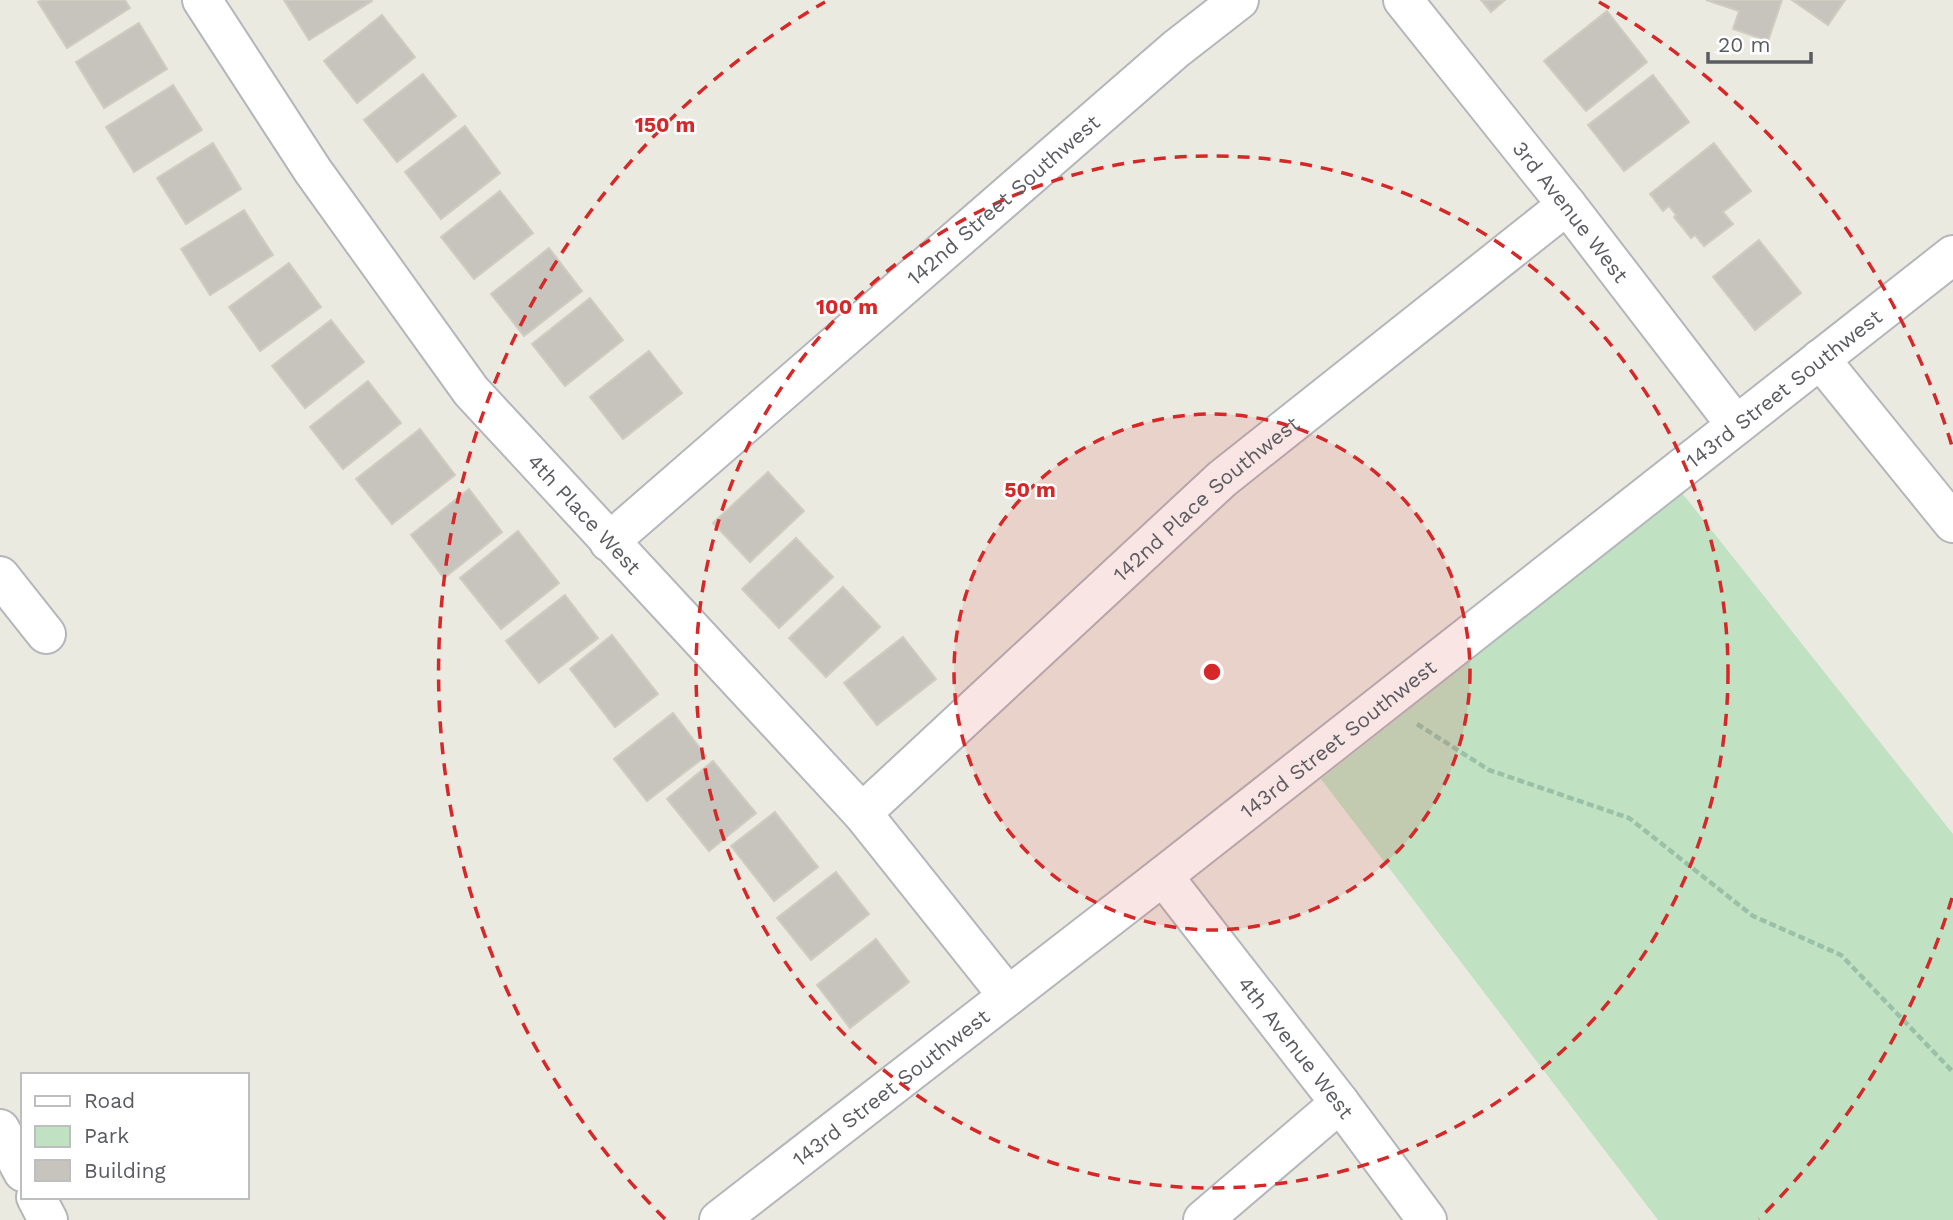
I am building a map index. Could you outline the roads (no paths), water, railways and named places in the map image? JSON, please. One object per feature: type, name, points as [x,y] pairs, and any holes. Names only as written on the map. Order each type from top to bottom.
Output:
[{"type":"street","name":"4th Place West","points":[[202,0],[313,171],[471,391],[862,813],[1008,996]]},
{"type":"street","name":"142nd Street Southwest","points":[[609,542],[1176,49],[1239,0]]},
{"type":"street","name":"3rd Avenue West","points":[[1403,0],[1567,205],[1736,425]]},
{"type":"street","name":"142nd Place Southwest","points":[[862,813],[1222,479],[1567,205]]},
{"type":"street","name":"143rd Street Southwest","points":[[719,1220],[1163,876],[1953,255]]},
{"type":"street","points":[[1820,359],[1953,523]]},
{"type":"street","points":[[0,576],[46,634]]},
{"type":"street","name":"4th Avenue West","points":[[1163,876],[1340,1102],[1427,1220]]},
{"type":"street","points":[[1203,1220],[1340,1102]]},
{"type":"street","points":[[0,1129],[21,1168]]},
{"type":"street","points":[[37,1199],[48,1220]]}]
